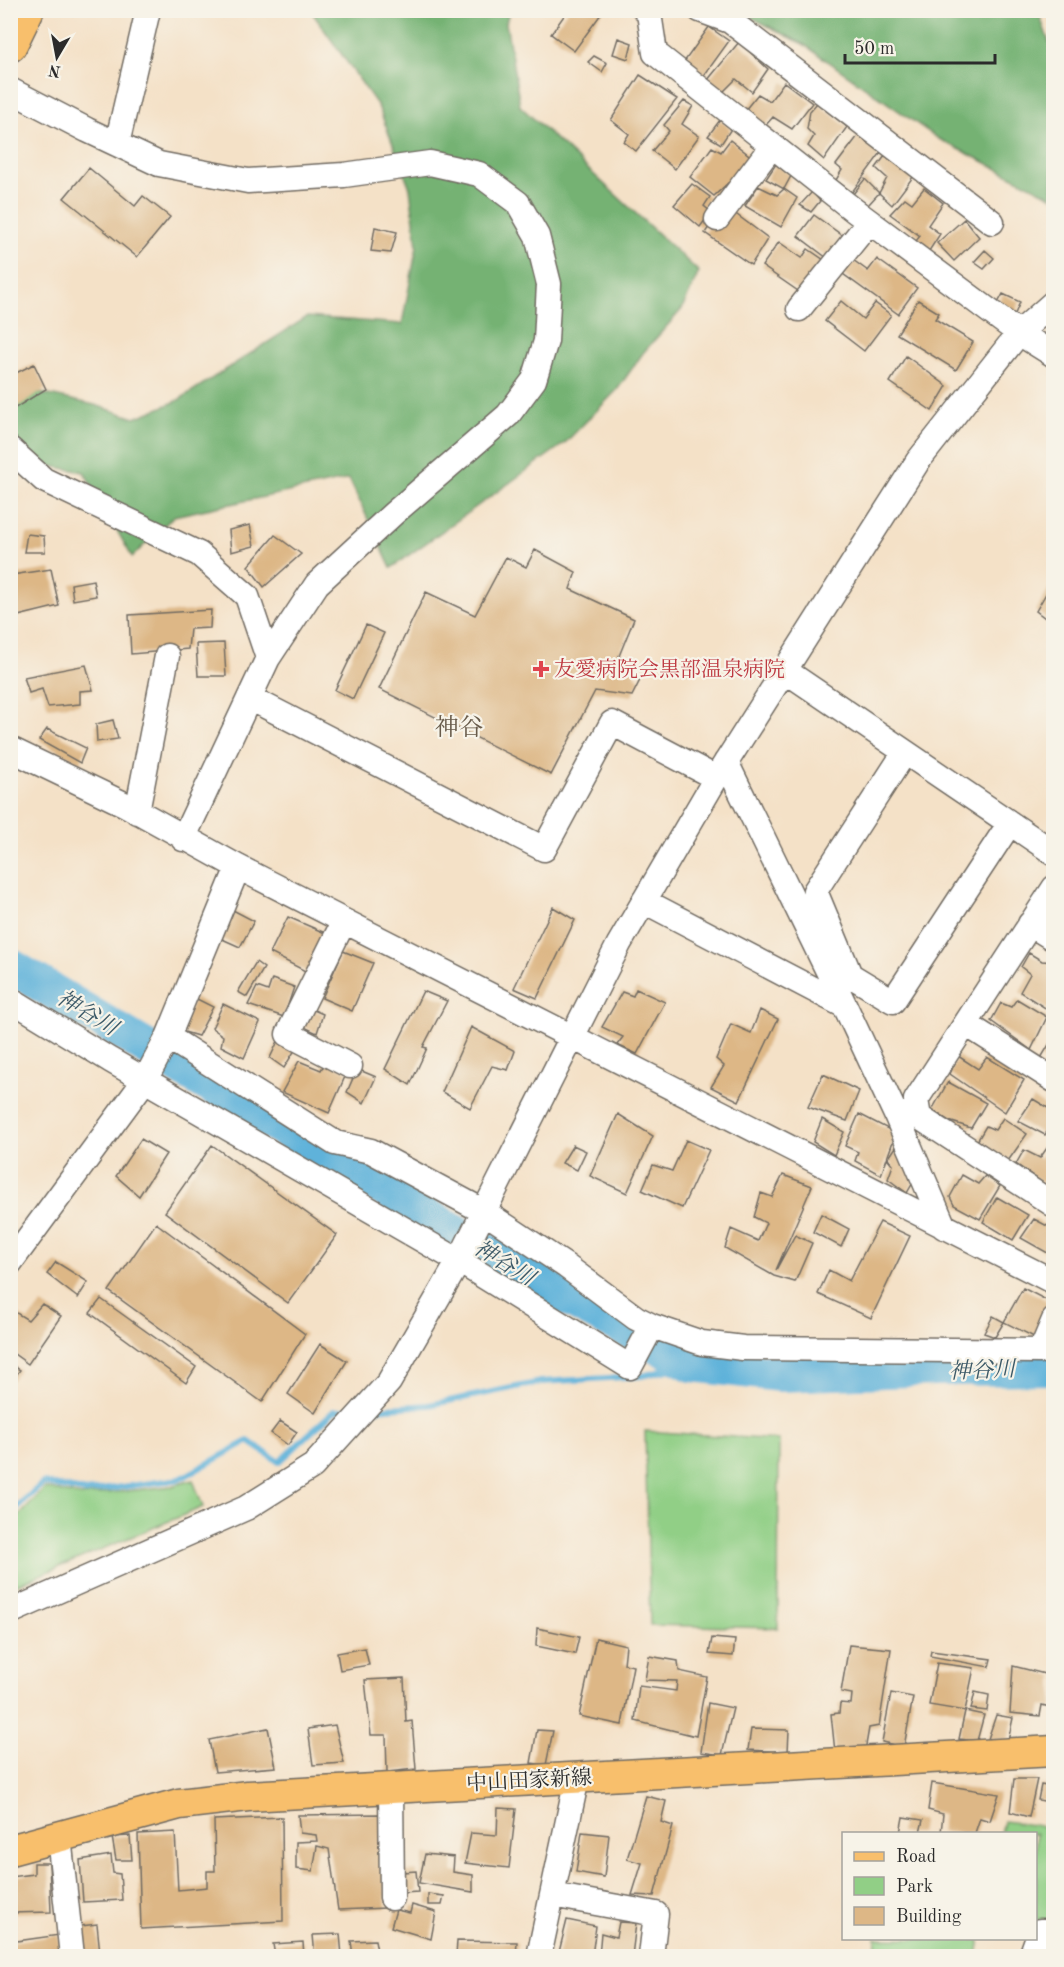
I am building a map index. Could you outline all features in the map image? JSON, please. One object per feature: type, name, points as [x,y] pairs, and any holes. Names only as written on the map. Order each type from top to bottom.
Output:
[{"type":"highway","points":[[10,45],[27,10]]},
{"type":"main road","name":"中山田家新線","points":[[10,1850],[178,1804],[391,1786],[577,1778],[1053,1751]]},
{"type":"street","points":[[117,144],[148,10]]},
{"type":"street","points":[[700,10],[730,21],[992,222]]},
{"type":"street","points":[[649,11],[655,53],[869,222],[1019,333],[1053,355]]},
{"type":"street","points":[[10,90],[159,164],[248,181],[344,175],[430,163],[479,174],[518,203],[537,236],[549,284],[546,341],[534,380],[508,415],[394,513],[317,584],[268,658],[183,839]]},
{"type":"street","points":[[717,219],[772,146]]},
{"type":"street","points":[[799,309],[869,222]]},
{"type":"street","points":[[10,1612],[246,1508],[313,1466],[389,1382],[459,1261],[570,1037],[644,901],[721,770],[918,461],[1019,333],[1053,302]]},
{"type":"street","points":[[11,450],[44,480],[199,554],[247,596],[268,658]]},
{"type":"street","points":[[137,812],[167,656]]},
{"type":"street","points":[[780,678],[793,676],[1053,853]]},
{"type":"street","points":[[250,698],[544,849],[612,723],[721,770],[845,1006],[908,1113],[944,1227]]},
{"type":"street","points":[[10,749],[1053,1282]]},
{"type":"street","points":[[905,752],[815,891],[850,975],[893,1001],[1010,823]]},
{"type":"street","points":[[10,1263],[145,1080],[168,1037],[238,867]]},
{"type":"street","points":[[908,1113],[1053,888]]},
{"type":"street","points":[[644,901],[845,1006]]},
{"type":"street","points":[[344,921],[288,1034],[350,1066]]},
{"type":"street","points":[[1030,924],[1053,939]]},
{"type":"street","points":[[10,999],[145,1080],[459,1261],[630,1367],[652,1326]]},
{"type":"street","points":[[966,1024],[1053,1080]]},
{"type":"street","points":[[168,1037],[334,1143],[370,1151],[557,1259],[636,1318],[652,1326],[702,1343],[743,1348],[1041,1352],[1053,1320]]},
{"type":"street","points":[[908,1113],[919,1117],[1053,1204]]},
{"type":"street","points":[[538,1956],[577,1778]]},
{"type":"street","points":[[391,1786],[392,1898]]},
{"type":"street","points":[[59,1836],[72,1956]]},
{"type":"street","points":[[552,1895],[656,1914],[651,1956]]},
{"type":"street","points":[[1031,1956],[1041,1930],[1053,1931]]},
{"type":"green space","points":[[311,11],[509,11],[506,23],[520,106],[699,272],[682,309],[643,353],[617,390],[565,443],[391,568],[349,479],[174,516],[132,557],[84,472],[11,459],[10,391],[40,393],[95,405],[135,418],[177,401],[307,317],[402,324],[417,246],[410,188],[378,106]]},
{"type":"green space","points":[[739,11],[1038,11],[1053,53],[1053,197],[939,139],[803,44]]},
{"type":"green space","points":[[645,1431],[779,1440],[778,1628],[650,1625]]},
{"type":"green space","points":[[193,1480],[203,1507],[11,1587],[11,1525],[45,1488],[81,1496],[172,1486]]},
{"type":"green space","points":[[1053,1791],[1053,1922],[1037,1923],[1037,1832],[1001,1832],[1004,1821],[1047,1827]]},
{"type":"green space","points":[[876,1940],[980,1940],[977,1956],[875,1956]]},
{"type":"building","points":[[568,10],[604,10],[574,51],[551,34]]},
{"type":"building","points":[[709,27],[729,41],[703,77],[684,62]]},
{"type":"building","points":[[618,38],[632,43],[628,59],[613,54]]},
{"type":"building","points":[[739,42],[768,69],[752,92],[736,79],[722,93],[707,81]]},
{"type":"building","points":[[594,56],[607,63],[602,72],[588,62]]},
{"type":"building","points":[[640,75],[677,99],[636,151],[624,142],[629,134],[611,120]]},
{"type":"building","points":[[784,82],[812,103],[792,129],[773,117],[765,126],[745,110],[758,94],[770,101]]},
{"type":"building","points":[[684,101],[693,106],[682,124],[699,136],[675,169],[652,151],[669,131],[664,125]]},
{"type":"building","points":[[817,103],[847,127],[824,160],[808,146],[814,136],[807,129],[810,111]]},
{"type":"building","points":[[720,120],[731,129],[721,144],[708,136]]},
{"type":"building","points":[[861,132],[883,150],[852,192],[836,180],[842,170],[836,165]]},
{"type":"building","points":[[730,140],[754,159],[736,187],[728,183],[714,196],[690,177],[712,147],[721,152]]},
{"type":"building","points":[[888,152],[916,173],[892,205],[879,193],[887,178],[876,168]]},
{"type":"building","points":[[776,164],[791,176],[784,189],[766,179]]},
{"type":"building","points":[[89,168],[135,206],[143,196],[170,217],[137,257],[64,198]]},
{"type":"building","points":[[865,179],[879,193],[868,205],[853,194]]},
{"type":"building","points":[[692,184],[710,197],[704,206],[711,212],[700,227],[674,205]]},
{"type":"building","points":[[758,186],[777,195],[784,189],[797,198],[781,227],[745,206]]},
{"type":"building","points":[[924,188],[943,203],[928,225],[940,234],[929,251],[916,241],[920,236],[890,214],[905,198],[912,203]]},
{"type":"building","points":[[812,192],[820,201],[811,212],[800,205]]},
{"type":"building","points":[[733,212],[768,238],[751,265],[705,233],[712,222]]},
{"type":"building","points":[[814,215],[843,236],[827,258],[798,236]]},
{"type":"building","points":[[964,219],[979,237],[954,261],[937,243]]},
{"type":"building","points":[[375,227],[397,232],[391,253],[371,251]]},
{"type":"building","points":[[779,242],[802,258],[808,249],[824,260],[801,293],[762,266]]},
{"type":"building","points":[[985,250],[994,258],[984,269],[974,262]]},
{"type":"building","points":[[877,259],[917,288],[898,314],[843,274],[853,260],[868,271]]},
{"type":"building","points":[[1003,294],[1020,302],[1015,314],[997,305]]},
{"type":"building","points":[[918,300],[939,313],[935,319],[973,342],[956,370],[897,334]]},
{"type":"building","points":[[841,301],[863,319],[875,303],[891,315],[864,351],[825,321]]},
{"type":"building","points":[[906,356],[947,386],[932,411],[890,382]]},
{"type":"building","points":[[34,364],[46,389],[12,410],[10,376]]},
{"type":"building","points":[[250,525],[254,546],[231,552],[229,530]]},
{"type":"building","points":[[27,534],[44,536],[45,552],[24,552]]},
{"type":"building","points":[[275,535],[301,554],[264,587],[248,566]]},
{"type":"building","points":[[535,550],[576,572],[570,589],[634,619],[619,656],[640,680],[632,696],[595,691],[551,775],[379,689],[426,592],[475,615],[506,557],[526,567]]},
{"type":"building","points":[[51,569],[59,606],[18,616],[12,575]]},
{"type":"building","points":[[93,580],[96,596],[73,600],[71,584]]},
{"type":"building","points":[[1052,583],[1053,585],[1053,624],[1036,611]]},
{"type":"building","points":[[211,610],[210,628],[190,629],[188,649],[131,654],[129,615]]},
{"type":"building","points":[[366,625],[384,633],[353,699],[335,690]]},
{"type":"building","points":[[224,643],[226,676],[198,676],[196,644]]},
{"type":"building","points":[[86,665],[93,690],[80,691],[80,704],[48,707],[42,689],[29,693],[24,677]]},
{"type":"building","points":[[113,720],[118,739],[97,742],[96,724]]},
{"type":"building","points":[[47,729],[86,748],[80,763],[39,740]]},
{"type":"building","points":[[553,907],[575,920],[537,998],[514,988]]},
{"type":"building","points":[[231,909],[254,921],[240,947],[220,938]]},
{"type":"building","points":[[288,917],[325,933],[309,973],[270,953]]},
{"type":"building","points":[[343,951],[373,963],[352,1011],[322,998]]},
{"type":"building","points":[[1029,953],[1042,961],[1053,962],[1053,1013],[1020,992],[1030,974],[1021,967]]},
{"type":"building","points":[[256,962],[264,968],[247,997],[238,992]]},
{"type":"building","points":[[272,979],[294,987],[284,1017],[248,1005],[257,987],[268,991]]},
{"type":"building","points":[[636,989],[665,1002],[637,1054],[617,1045],[623,1037],[602,1027],[622,992],[633,996]]},
{"type":"building","points":[[423,991],[447,1001],[423,1047],[427,1048],[410,1085],[385,1069]]},
{"type":"building","points":[[195,998],[213,1007],[198,1036],[181,1031]]},
{"type":"building","points":[[1017,999],[1047,1017],[1031,1050],[991,1021],[1001,1003],[1011,1007]]},
{"type":"building","points":[[223,1004],[260,1022],[244,1058],[221,1046],[223,1036],[212,1028]]},
{"type":"building","points":[[309,1008],[323,1014],[317,1033],[300,1025]]},
{"type":"building","points":[[760,1010],[778,1019],[739,1101],[711,1087],[724,1066],[716,1059],[731,1024],[751,1033]]},
{"type":"building","points":[[471,1027],[515,1051],[508,1070],[492,1066],[470,1108],[442,1092]]},
{"type":"building","points":[[1053,1038],[1053,1066],[1041,1058]]},
{"type":"building","points":[[279,1039],[295,1050],[284,1068],[270,1058]]},
{"type":"building","points":[[958,1056],[978,1069],[987,1057],[1024,1080],[1005,1112],[950,1074]]},
{"type":"building","points":[[326,1060],[347,1072],[329,1113],[282,1092],[299,1061],[321,1070]]},
{"type":"building","points":[[357,1069],[376,1077],[364,1103],[347,1092]]},
{"type":"building","points":[[823,1074],[859,1091],[847,1121],[808,1107]]},
{"type":"building","points":[[948,1082],[986,1103],[971,1128],[949,1121],[932,1110]]},
{"type":"building","points":[[1033,1099],[1053,1111],[1053,1122],[1045,1135],[1018,1121]]},
{"type":"building","points":[[618,1114],[653,1136],[627,1193],[590,1176]]},
{"type":"building","points":[[859,1114],[896,1133],[881,1175],[855,1161],[858,1152],[845,1146]]},
{"type":"building","points":[[1003,1118],[1027,1134],[1008,1161],[976,1143],[986,1126],[995,1130]]},
{"type":"building","points":[[822,1119],[844,1132],[834,1155],[813,1142]]},
{"type":"building","points":[[141,1139],[166,1154],[139,1196],[116,1176]]},
{"type":"building","points":[[686,1140],[709,1150],[682,1208],[642,1190],[653,1165],[672,1171]]},
{"type":"building","points":[[212,1145],[337,1235],[288,1303],[165,1212]]},
{"type":"building","points":[[573,1145],[586,1151],[577,1170],[562,1163]]},
{"type":"building","points":[[896,1147],[915,1179],[907,1193],[888,1179],[893,1165],[888,1159]]},
{"type":"building","points":[[1047,1148],[1053,1152],[1053,1180],[1049,1187],[1016,1164],[1024,1150],[1040,1158]]},
{"type":"building","points":[[783,1175],[812,1186],[776,1270],[795,1235],[812,1243],[795,1282],[774,1276],[725,1248],[731,1229],[758,1241],[766,1223],[754,1217],[761,1193],[772,1197]]},
{"type":"building","points":[[962,1175],[978,1184],[985,1176],[1000,1186],[980,1219],[954,1205],[950,1197]]},
{"type":"building","points":[[997,1197],[1028,1215],[1013,1240],[983,1222]]},
{"type":"building","points":[[821,1214],[849,1229],[841,1247],[813,1232]]},
{"type":"building","points":[[1034,1219],[1051,1228],[1053,1225],[1053,1256],[1021,1238]]},
{"type":"building","points":[[880,1222],[910,1236],[871,1318],[818,1294],[829,1270],[849,1281]]},
{"type":"building","points":[[156,1223],[305,1334],[262,1402],[109,1291]]},
{"type":"building","points":[[56,1262],[88,1282],[78,1298],[47,1274]]},
{"type":"building","points":[[1023,1288],[1052,1303],[1034,1337],[1004,1322]]},
{"type":"building","points":[[101,1299],[196,1367],[186,1383],[90,1313]]},
{"type":"building","points":[[42,1304],[61,1316],[28,1364],[10,1351],[10,1309],[28,1320]]},
{"type":"building","points":[[993,1316],[1004,1322],[995,1337],[984,1333]]},
{"type":"building","points":[[320,1344],[347,1361],[315,1413],[288,1394]]},
{"type":"building","points":[[10,1364],[20,1370],[10,1383]]},
{"type":"building","points":[[280,1421],[297,1432],[288,1445],[271,1433]]},
{"type":"building","points":[[537,1628],[579,1637],[575,1654],[536,1646]]},
{"type":"building","points":[[596,1638],[626,1645],[624,1664],[633,1666],[622,1725],[579,1716]]},
{"type":"building","points":[[712,1638],[735,1640],[733,1656],[709,1654]]},
{"type":"building","points":[[849,1645],[891,1649],[879,1726],[869,1728],[865,1751],[835,1752],[831,1714],[839,1713],[840,1703],[851,1704],[852,1694],[841,1692]]},
{"type":"building","points":[[365,1648],[369,1665],[340,1670],[337,1653]]},
{"type":"building","points":[[931,1651],[991,1659],[989,1667],[930,1656]]},
{"type":"building","points":[[649,1656],[678,1661],[679,1671],[707,1677],[696,1736],[635,1721],[639,1686],[676,1691],[677,1681],[645,1680]]},
{"type":"building","points":[[937,1663],[974,1668],[965,1711],[929,1705]]},
{"type":"building","points":[[1013,1666],[1053,1676],[1053,1708],[1042,1705],[1040,1716],[1010,1713]]},
{"type":"building","points":[[404,1678],[406,1722],[412,1721],[416,1769],[387,1772],[386,1735],[371,1735],[365,1680]]},
{"type":"building","points":[[975,1692],[989,1695],[987,1711],[971,1709]]},
{"type":"building","points":[[891,1693],[913,1697],[904,1747],[882,1742]]},
{"type":"building","points":[[708,1703],[733,1708],[722,1755],[701,1752]]},
{"type":"building","points":[[965,1711],[984,1715],[977,1741],[959,1739]]},
{"type":"building","points":[[996,1715],[1013,1718],[1008,1741],[988,1739]]},
{"type":"building","points":[[335,1725],[344,1763],[313,1765],[308,1729]]},
{"type":"building","points":[[268,1728],[276,1767],[215,1772],[209,1740]]},
{"type":"building","points":[[751,1729],[789,1730],[788,1752],[748,1750]]},
{"type":"building","points":[[537,1730],[553,1731],[546,1765],[531,1763]]},
{"type":"building","points":[[1014,1779],[1037,1779],[1029,1817],[1010,1812]]},
{"type":"building","points":[[932,1783],[999,1794],[990,1821],[980,1818],[975,1832],[941,1832],[943,1814],[928,1810]]},
{"type":"building","points":[[1041,1785],[1052,1787],[1049,1802],[1038,1800]]},
{"type":"building","points":[[646,1796],[666,1801],[661,1822],[673,1826],[654,1896],[632,1895],[642,1863],[627,1859]]},
{"type":"building","points":[[498,1808],[516,1809],[509,1868],[465,1863],[471,1833],[497,1835]]},
{"type":"building","points":[[383,1814],[386,1908],[338,1910],[329,1849],[317,1846],[313,1871],[296,1869],[296,1842],[317,1841],[316,1835],[300,1833],[298,1815]]},
{"type":"building","points":[[282,1817],[283,1921],[141,1929],[138,1834],[175,1832],[178,1890],[207,1887],[207,1871],[215,1871],[214,1820]]},
{"type":"building","points":[[903,1817],[923,1820],[920,1832],[900,1832]]},
{"type":"building","points":[[582,1832],[609,1835],[604,1877],[576,1872]]},
{"type":"building","points":[[130,1836],[132,1860],[116,1860],[112,1837]]},
{"type":"building","points":[[425,1854],[454,1857],[453,1872],[473,1875],[473,1892],[419,1883]]},
{"type":"building","points":[[111,1855],[113,1873],[120,1874],[122,1900],[83,1902],[80,1860]]},
{"type":"building","points":[[34,1863],[49,1863],[51,1912],[10,1913],[10,1877],[34,1874]]},
{"type":"building","points":[[416,1871],[418,1892],[403,1893],[403,1872]]},
{"type":"building","points":[[428,1894],[444,1896],[442,1905],[428,1905]]},
{"type":"building","points":[[412,1905],[436,1912],[431,1939],[391,1927],[396,1910],[410,1913]]},
{"type":"building","points":[[567,1920],[596,1926],[592,1956],[558,1956]]},
{"type":"building","points":[[619,1922],[636,1923],[632,1956],[599,1956],[601,1933],[616,1937]]},
{"type":"building","points":[[97,1924],[100,1953],[84,1955],[81,1926]]},
{"type":"building","points":[[340,1934],[342,1956],[315,1956],[313,1935]]},
{"type":"building","points":[[59,1935],[60,1951],[43,1956],[10,1956],[10,1942]]},
{"type":"building","points":[[375,1940],[378,1956],[353,1956],[351,1941]]},
{"type":"building","points":[[457,1941],[517,1942],[516,1956],[456,1956]]},
{"type":"building","points":[[303,1942],[304,1956],[275,1956],[273,1944]]},
{"type":"waterway","name":"神谷川","points":[[10,966],[557,1293],[692,1364],[780,1374],[936,1368],[1054,1367]]},
{"type":"waterway","points":[[374,1409],[429,1405],[541,1382],[641,1376],[692,1364]]},
{"type":"waterway","points":[[10,1514],[43,1483],[86,1492],[180,1479],[248,1441],[279,1462],[334,1411],[355,1410]]},
{"type":"place","name":"友愛病院会黒部温泉病院","points":[[541,669]]},
{"type":"district","name":"神谷","points":[[459,727]]}]
